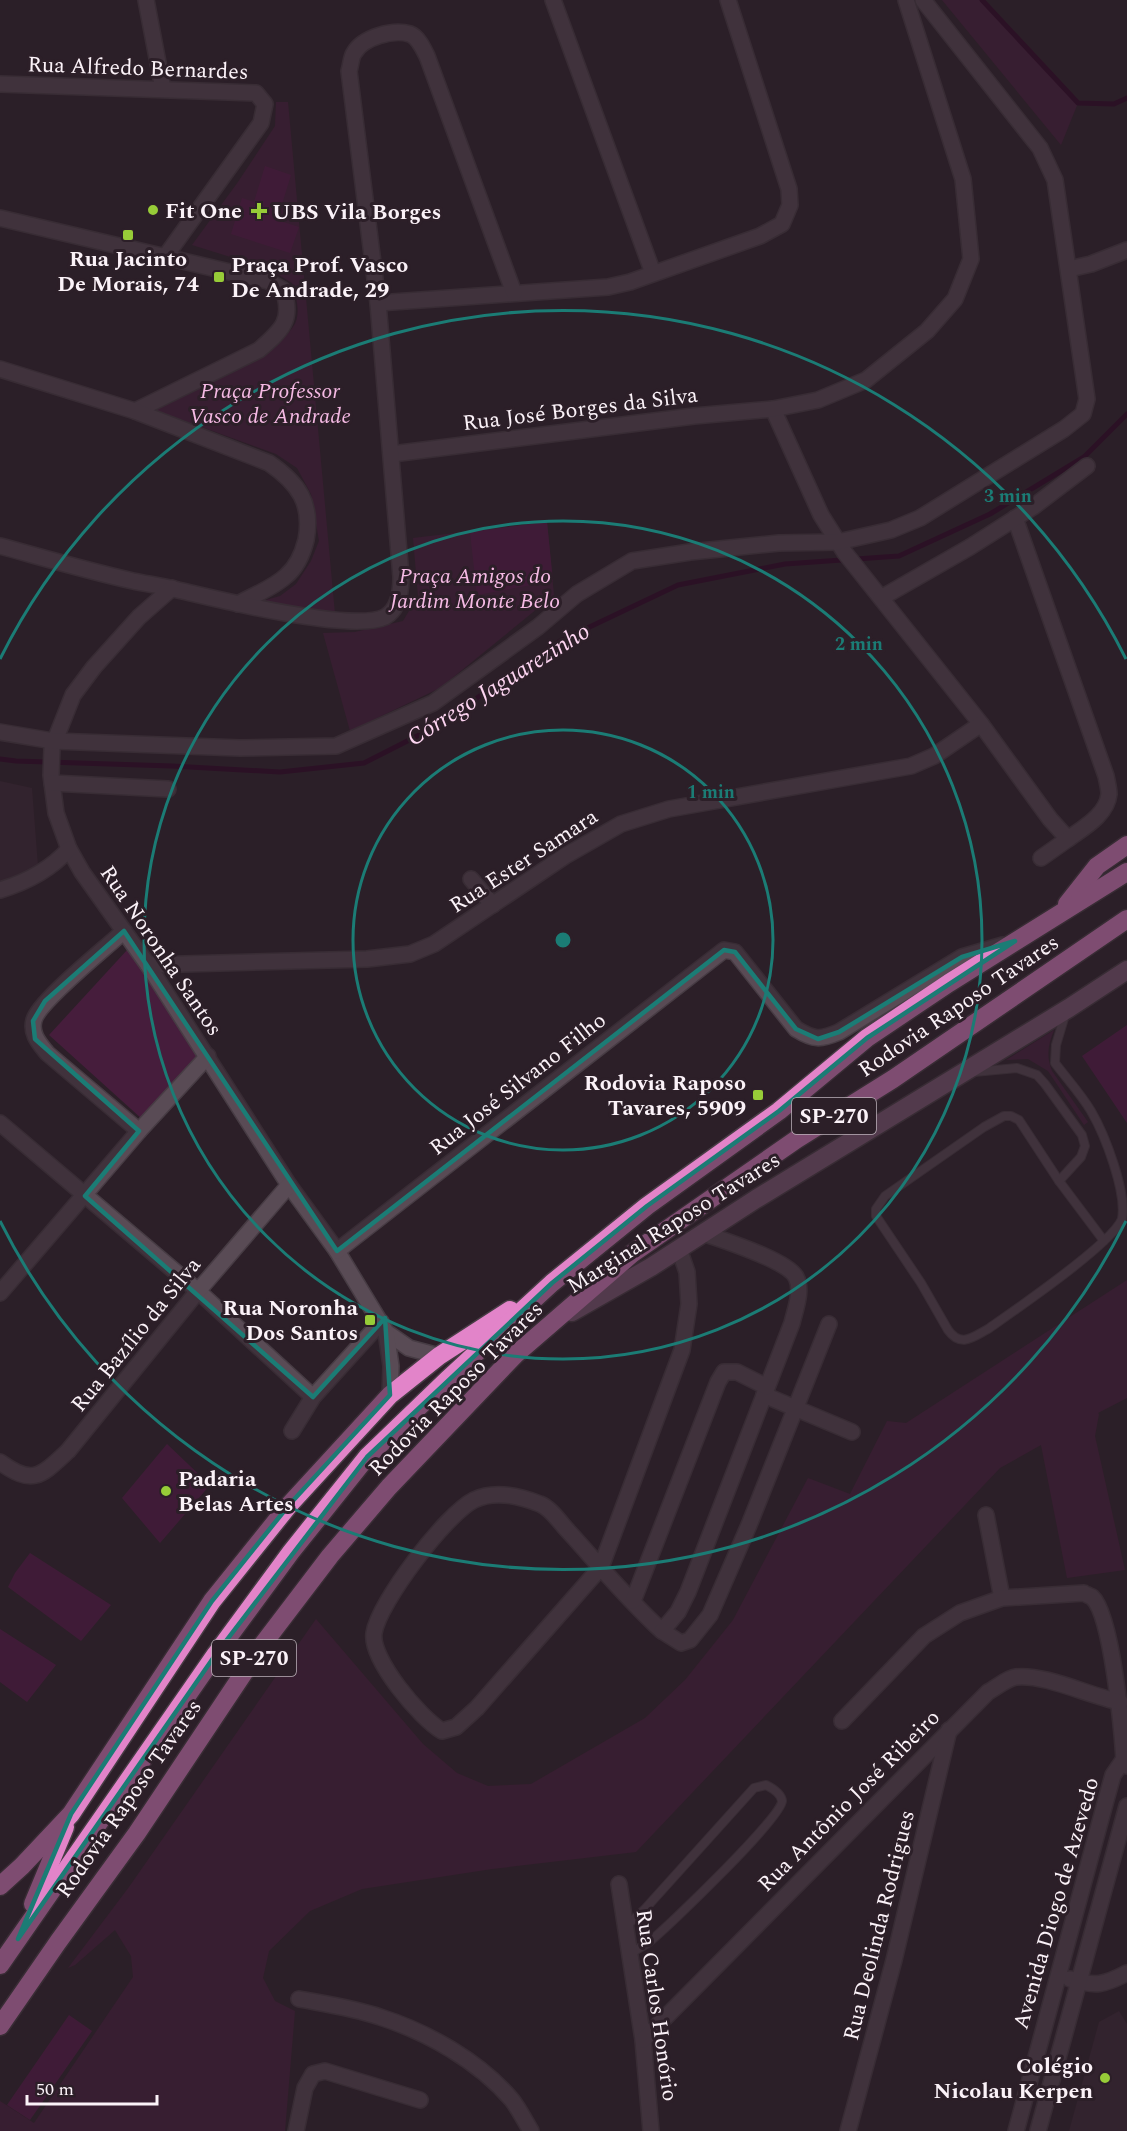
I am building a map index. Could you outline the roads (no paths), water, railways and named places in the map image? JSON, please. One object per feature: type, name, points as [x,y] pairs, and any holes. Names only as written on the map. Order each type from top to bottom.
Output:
[{"type":"highway","points":[[1056,917],[1098,866],[1127,845]]},
{"type":"highway","name":"Rodovia Raposo Tavares","points":[[0,1965],[216,1654],[291,1552],[367,1457],[552,1282],[647,1206],[778,1111],[867,1038],[949,983],[1127,872]]},
{"type":"highway","name":"Rodovia Raposo Tavares","points":[[3,2023],[137,1833],[263,1644],[330,1556],[389,1487],[515,1355],[633,1254],[797,1139],[893,1079],[1127,919]]},
{"type":"highway","points":[[0,1886],[71,1814],[212,1601],[290,1505],[390,1395],[439,1356],[552,1282]]},
{"type":"highway","points":[[18,1939],[71,1814]]},
{"type":"main road","name":"Marginal Raposo Tavares","points":[[550,1324],[645,1270],[1127,970]]},
{"type":"street","points":[[146,0],[163,89]]},
{"type":"street","points":[[553,0],[653,273]]},
{"type":"street","points":[[378,303],[608,287],[760,236],[782,224],[790,205],[789,189],[728,0]]},
{"type":"street","name":"Rua José Borges da Silva","points":[[392,454],[773,409],[818,400],[866,380],[927,331],[955,299],[970,259],[963,179],[906,0]]},
{"type":"street","points":[[0,732],[52,745],[240,748],[336,746],[433,703],[538,627],[577,594],[632,561],[690,552],[779,543],[842,548],[920,518],[1064,429],[1083,414],[1087,399],[1055,180],[1040,148],[923,0]]},
{"type":"street","points":[[0,546],[134,581],[238,604],[319,618],[364,621],[384,617],[394,609],[401,594],[401,577],[392,454],[378,303],[350,71],[353,53],[364,43],[380,36],[411,34],[420,43],[427,56],[514,293]]},
{"type":"street","name":"Rua Alfredo Bernardes","points":[[0,84],[256,93],[265,104],[261,123],[165,257]]},
{"type":"street","points":[[0,218],[268,281],[284,290],[288,302],[288,319],[275,336],[259,350],[135,411]]},
{"type":"street","points":[[1069,269],[1091,264],[1127,250]]},
{"type":"street","points":[[0,369],[135,411],[269,463],[285,474],[298,489],[307,505],[308,525],[303,553],[288,575],[238,604]]},
{"type":"street","points":[[773,409],[820,515],[842,548],[981,724],[1050,819],[1068,839]]},
{"type":"street","points":[[881,598],[1016,518],[1087,466]]},
{"type":"street","points":[[1016,518],[1106,776],[1109,794],[1104,809],[1097,817],[1041,858]]},
{"type":"street","name":"Rua Noronha Santos","points":[[172,588],[139,617],[94,667],[73,695],[52,745],[52,779],[56,813],[69,849],[82,872],[148,965],[289,1185],[337,1251],[384,1327],[409,1348],[439,1356]]},
{"type":"street","name":"Rua Ester Samara","points":[[148,965],[367,959],[410,954],[434,944],[565,856],[621,824],[669,809],[911,766],[934,756],[981,724]]},
{"type":"street","points":[[52,779],[168,789]]},
{"type":"street","points":[[0,890],[38,875],[69,849]]},
{"type":"street","points":[[471,879],[493,905]]},
{"type":"street","points":[[124,932],[45,1002],[33,1021],[35,1039],[48,1053],[139,1131]]},
{"type":"street","name":"Rua José Silvano Filho","points":[[337,1251],[724,950],[735,952],[796,1029],[807,1035],[825,1038],[839,1032],[962,957],[1015,941]]},
{"type":"street","points":[[0,1293],[139,1131],[208,1056]]},
{"type":"street","points":[[0,1123],[198,1291],[313,1397]]},
{"type":"street","name":"Rua Bazílio da Silva","points":[[0,1462],[14,1472],[29,1477],[46,1471],[68,1451],[198,1291],[289,1185]]},
{"type":"street","points":[[662,1631],[678,1612],[688,1592],[792,1323],[798,1291],[796,1276],[784,1265],[703,1233]]},
{"type":"street","points":[[679,1249],[687,1272],[689,1304],[682,1350],[601,1567],[477,1708],[456,1727],[442,1731],[431,1724],[391,1677],[377,1653],[374,1634],[386,1603],[396,1587],[450,1519],[474,1500],[501,1494],[524,1498],[543,1505],[601,1567],[633,1601],[662,1631],[681,1643],[690,1640],[710,1615],[829,1324]]},
{"type":"street","points":[[292,1431],[313,1397],[384,1327]]},
{"type":"street","name":"Rua Noronha Santos","points":[[384,1327],[391,1366],[390,1395]]},
{"type":"street","points":[[633,1601],[718,1382],[724,1372],[738,1372],[796,1408],[852,1432]]},
{"type":"street","points":[[842,1721],[924,1636],[960,1613],[1002,1598],[986,1515]]},
{"type":"street","name":"Avenida Diogo de Azevedo","points":[[1002,1598],[1084,1593],[1092,1597],[1099,1608],[1121,1676],[1120,1702],[1126,1763],[1120,1775],[1049,2005],[1016,2131]]},
{"type":"street","name":"Rua Antônio José Ribeiro","points":[[643,2040],[988,1692],[1014,1677],[1041,1678],[1120,1702]]},
{"type":"street","name":"Rua Deolinda Rodrigues","points":[[848,2131],[894,1960],[949,1730]]},
{"type":"street","name":"Avenida Diogo de Azevedo","points":[[1038,2131],[1127,1806]]},
{"type":"street","name":"Rua Carlos Honório","points":[[619,1884],[643,2040],[651,2131]]},
{"type":"street","points":[[1058,1975],[1079,1982],[1102,1985],[1127,1973]]},
{"type":"street","points":[[299,1999],[381,2017],[410,2028],[449,2049],[483,2072],[512,2100],[531,2131]]},
{"type":"street","points":[[1049,2005],[1073,2003]]},
{"type":"street","points":[[296,2131],[305,2088],[313,2074],[326,2071],[420,2100]]},
{"type":"lane","points":[[1069,1008],[1056,1045],[1055,1063],[1089,1109],[1104,1134],[1123,1189],[1124,1211],[1120,1222],[1104,1241],[988,1329],[970,1339],[960,1340],[953,1338],[921,1283],[876,1216],[876,1209],[885,1196],[984,1126],[1004,1116],[1011,1116],[1019,1120],[1104,1241]]},
{"type":"lane","points":[[961,1073],[1017,1068],[1036,1075],[1045,1084],[1082,1135],[1084,1146],[1081,1157],[1059,1180]]},
{"type":"lane","points":[[625,1927],[644,1910],[754,1788],[766,1785],[779,1794],[782,1801],[780,1809],[751,1843],[650,1941],[630,1954]]},
{"type":"waterway","points":[[982,0],[1078,103],[1114,104],[1127,98]]},
{"type":"waterway","name":"Córrego Jaguarezinho","points":[[0,759],[280,772],[364,763],[433,728],[560,641],[678,585],[785,564],[899,556],[990,514],[1084,457],[1127,414]]},
{"type":"place","name":"Fit One","points":[[153,210]]},
{"type":"place","name":"UBS Vila Borges","points":[[259,211]]},
{"type":"place","name":"Rua Jacinto De Morais, 74","points":[[128,235]]},
{"type":"place","name":"Praça Prof. Vasco De Andrade, 29","points":[[219,277]]},
{"type":"place","name":"Rodovia Raposo Tavares, 5909","points":[[758,1095]]},
{"type":"place","name":"Rua Noronha Dos Santos","points":[[370,1320]]},
{"type":"place","name":"Padaria Belas Artes","points":[[166,1491]]},
{"type":"place","name":"Colégio Nicolau Kerpen","points":[[1105,2078]]},
{"type":"park label","name":"Praça Professor Vasco de Andrade","points":[[270,402]]},
{"type":"park label","name":"Praça Amigos do Jardim Monte Belo","points":[[475,588]]}]
